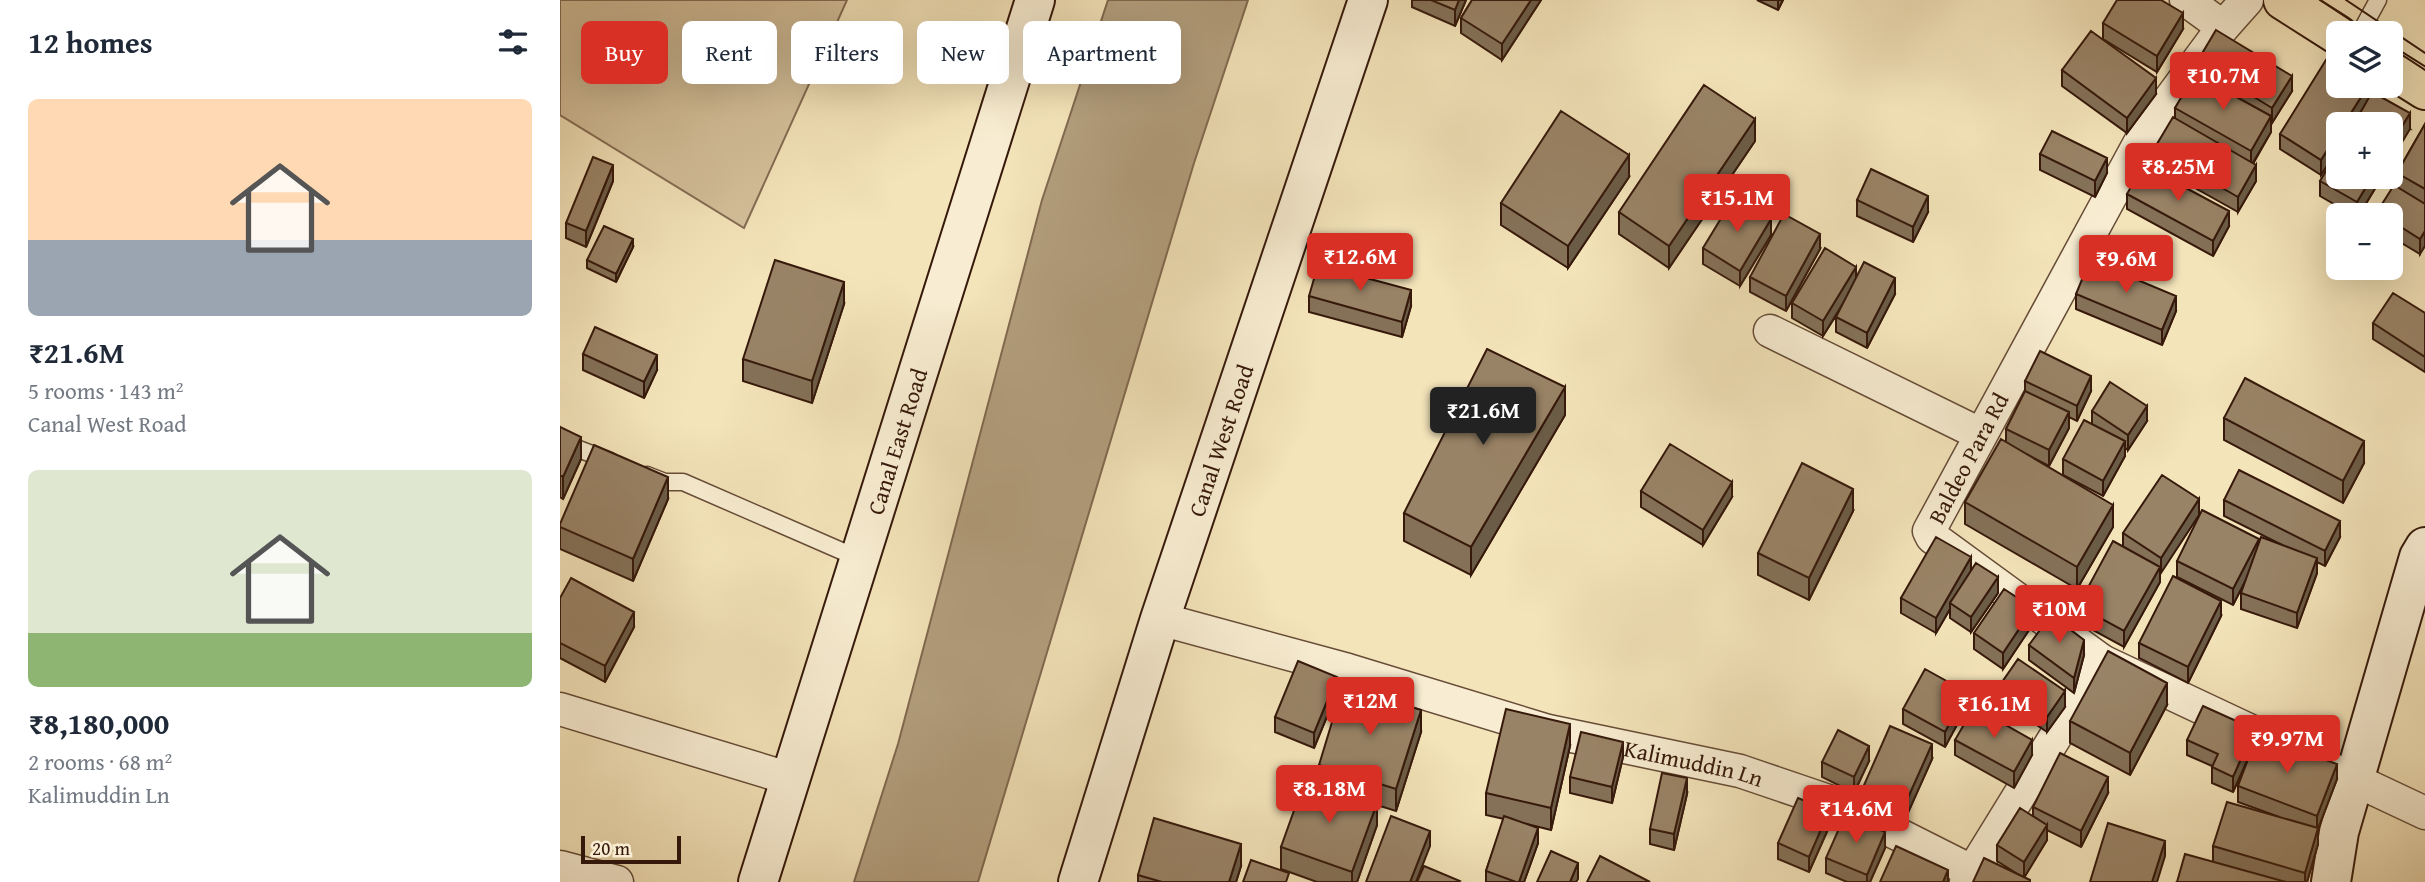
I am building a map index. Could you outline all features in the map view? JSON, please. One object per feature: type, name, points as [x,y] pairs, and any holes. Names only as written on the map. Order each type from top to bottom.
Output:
[{"type":"main road","name":"Canal East Road","points":[[758,882],[1035,0]]},
{"type":"main road","name":"Canal West Road","points":[[1078,882],[1160,619],[1368,0]]},
{"type":"main road","points":[[2283,0],[2326,27]]},
{"type":"main road","points":[[2403,76],[2425,90]]},
{"type":"main road","points":[[2331,882],[2340,832],[2419,557],[2425,547]]},
{"type":"street","points":[[2186,0],[2223,27]]},
{"type":"street","name":"Baldeo Para Rd","points":[[2247,0],[2223,27],[2146,133],[1929,527],[1930,534],[2102,661],[2425,813]]},
{"type":"street","points":[[1770,331],[1980,434]]},
{"type":"street","name":"Kalimuddin Ln","points":[[1160,619],[1348,670],[1548,731],[1740,771],[1840,805],[1970,877]]},
{"type":"street","points":[[1970,877],[2102,661]]},
{"type":"street","points":[[560,709],[791,779]]},
{"type":"street","points":[[560,867],[602,881]]},
{"type":"lane","points":[[2367,21],[2378,0]]},
{"type":"lane","points":[[560,442],[665,482],[683,482],[860,559]]},
{"type":"shaded area","points":[[560,0],[847,0],[838,21],[791,21],[791,84],[809,84],[744,228],[560,115]]},
{"type":"shaded area","points":[[1108,0],[1248,0],[1194,163],[978,882],[854,882],[898,744],[1042,200],[1080,84],[1181,84],[1181,21],[1101,21]]},
{"type":"building","points":[[1431,0],[1459,0],[1455,10]]},
{"type":"building","points":[[1472,0],[1531,0],[1502,44],[1461,18]]},
{"type":"building","points":[[2117,0],[2161,0],[2183,13],[2157,56],[2103,23]]},
{"type":"building","points":[[2216,30],[2292,76],[2272,108],[2197,62]]},
{"type":"building","points":[[2091,31],[2156,78],[2127,118],[2062,70]]},
{"type":"building","points":[[2326,60],[2326,98],[2360,98],[2352,112],[2326,112],[2326,152],[2321,160],[2280,134]]},
{"type":"building","points":[[2195,74],[2271,116],[2251,151],[2175,108]]},
{"type":"building","points":[[1704,85],[1755,119],[1669,246],[1619,212]]},
{"type":"building","points":[[2369,98],[2383,98],[2410,113],[2403,125],[2403,112],[2361,112]]},
{"type":"building","points":[[1561,111],[1629,155],[1568,246],[1501,203]]},
{"type":"building","points":[[2173,117],[2256,165],[2238,197],[2154,149]]},
{"type":"building","points":[[2425,124],[2425,189],[2403,176],[2403,162]]},
{"type":"building","points":[[2052,131],[2107,158],[2095,181],[2040,154]]},
{"type":"building","points":[[593,157],[613,165],[586,231],[566,223]]},
{"type":"building","points":[[2143,165],[2229,211],[2213,241],[2127,194]]},
{"type":"building","points":[[1871,169],[1928,196],[1913,227],[1857,200]]},
{"type":"building","points":[[2326,171],[2326,184],[2320,181]]},
{"type":"building","points":[[2334,189],[2365,189],[2357,202]]},
{"type":"building","points":[[2391,189],[2401,189],[2425,204],[2425,231],[2420,239],[2403,228],[2403,203],[2383,203]]},
{"type":"building","points":[[1734,197],[1771,219],[1740,271],[1703,248]]},
{"type":"building","points":[[1784,214],[1820,234],[1786,296],[1750,277]]},
{"type":"building","points":[[604,226],[633,239],[616,274],[587,260]]},
{"type":"building","points":[[1825,248],[1856,267],[1823,321],[1792,303]]},
{"type":"building","points":[[775,260],[844,282],[812,381],[743,359]]},
{"type":"building","points":[[2090,260],[2176,296],[2162,330],[2076,294]]},
{"type":"building","points":[[1864,262],[1895,278],[1867,333],[1836,317]]},
{"type":"building","points":[[1318,265],[1411,290],[1402,322],[1309,296]]},
{"type":"building","points":[[2393,293],[2425,313],[2425,357],[2373,323]]},
{"type":"building","points":[[595,327],[657,355],[644,382],[583,354]]},
{"type":"building","points":[[1487,349],[1565,387],[1471,547],[1404,513]]},
{"type":"building","points":[[2040,351],[2091,376],[2077,406],[2025,381]]},
{"type":"building","points":[[2245,378],[2364,441],[2343,481],[2224,418]]},
{"type":"building","points":[[2110,382],[2147,406],[2128,435],[2092,411]]},
{"type":"building","points":[[2025,391],[2069,412],[2049,450],[2006,429]]},
{"type":"building","points":[[2084,420],[2125,441],[2103,481],[2063,459]]},
{"type":"building","points":[[560,427],[581,437],[563,477],[560,475]]},
{"type":"building","points":[[2001,439],[2113,505],[2077,567],[1965,502]]},
{"type":"building","points":[[1670,444],[1732,482],[1703,530],[1641,491]]},
{"type":"building","points":[[594,445],[668,477],[633,559],[560,527]]},
{"type":"building","points":[[1802,463],[1853,489],[1809,578],[1758,553]]},
{"type":"building","points":[[2239,470],[2340,521],[2325,551],[2224,500]]},
{"type":"building","points":[[2162,475],[2199,499],[2161,558],[2123,533]]},
{"type":"building","points":[[2202,510],[2259,539],[2233,589],[2177,561]]},
{"type":"building","points":[[1936,537],[1971,557],[1936,618],[1901,598]]},
{"type":"building","points":[[2261,537],[2317,558],[2297,613],[2241,593]]},
{"type":"building","points":[[2113,541],[2160,567],[2124,631],[2078,606]]},
{"type":"building","points":[[1976,563],[1998,577],[1971,617],[1950,603]]},
{"type":"building","points":[[2173,576],[2221,601],[2188,667],[2139,643]]},
{"type":"building","points":[[571,578],[634,612],[605,666],[560,643],[560,598]]},
{"type":"building","points":[[2004,589],[2033,608],[2003,653],[1974,633]]},
{"type":"building","points":[[2051,615],[2084,640],[2074,678],[2029,645]]},
{"type":"building","points":[[2108,651],[2167,683],[2130,753],[2070,721]]},
{"type":"building","points":[[2018,659],[2065,691],[2047,717],[2000,685]]},
{"type":"building","points":[[1298,661],[1337,677],[1314,733],[1275,717]]},
{"type":"building","points":[[1925,669],[1966,692],[1945,732],[1903,709]]},
{"type":"building","points":[[1343,686],[1421,710],[1396,789],[1319,765]]},
{"type":"building","points":[[2203,706],[2254,729],[2233,777],[2212,767],[2218,754],[2187,740]]},
{"type":"building","points":[[1974,707],[2032,740],[2014,772],[1955,740]]},
{"type":"building","points":[[1506,709],[1570,724],[1551,808],[1486,793]]},
{"type":"building","points":[[1890,726],[1932,744],[1902,811],[1861,792]]},
{"type":"building","points":[[1838,730],[1869,746],[1854,777],[1822,762]]},
{"type":"building","points":[[1581,732],[1623,742],[1612,787],[1570,777]]},
{"type":"building","points":[[2257,735],[2337,764],[2317,816],[2238,786]]},
{"type":"building","points":[[2060,753],[2108,777],[2081,831],[2033,807]]},
{"type":"building","points":[[1662,773],[1687,778],[1674,834],[1650,829]]},
{"type":"building","points":[[1306,777],[1377,803],[1352,872],[1281,847]]},
{"type":"building","points":[[1798,798],[1829,811],[1809,857],[1778,843]]},
{"type":"building","points":[[2227,802],[2318,828],[2305,873],[2213,846]]},
{"type":"building","points":[[2020,808],[2047,825],[2024,862],[1997,845]]},
{"type":"building","points":[[1845,815],[1885,832],[1867,875],[1826,858]]},
{"type":"building","points":[[1391,816],[1430,831],[1410,882],[1366,882]]},
{"type":"building","points":[[1504,816],[1538,828],[1519,882],[1486,871]]},
{"type":"building","points":[[1154,818],[1241,844],[1229,882],[1162,882],[1138,875]]},
{"type":"building","points":[[2108,823],[2165,841],[2152,882],[2090,882]]},
{"type":"building","points":[[1896,846],[1948,870],[1943,882],[1880,882]]},
{"type":"building","points":[[1551,851],[1578,863],[1570,882],[1537,882]]},
{"type":"building","points":[[2185,854],[2286,882],[2177,882]]},
{"type":"building","points":[[1600,856],[1650,882],[1587,882]]},
{"type":"building","points":[[1984,858],[2030,880],[2030,882],[1973,882]]},
{"type":"building","points":[[1251,860],[1289,873],[1286,882],[1243,882]]},
{"type":"building","points":[[1424,866],[1460,881],[1417,882]]},
{"type":"tram line","points":[[2320,0],[2352,21]]},
{"type":"tram line","points":[[2346,0],[2425,53]]},
{"type":"tram line","points":[[2403,56],[2425,70]]}]
